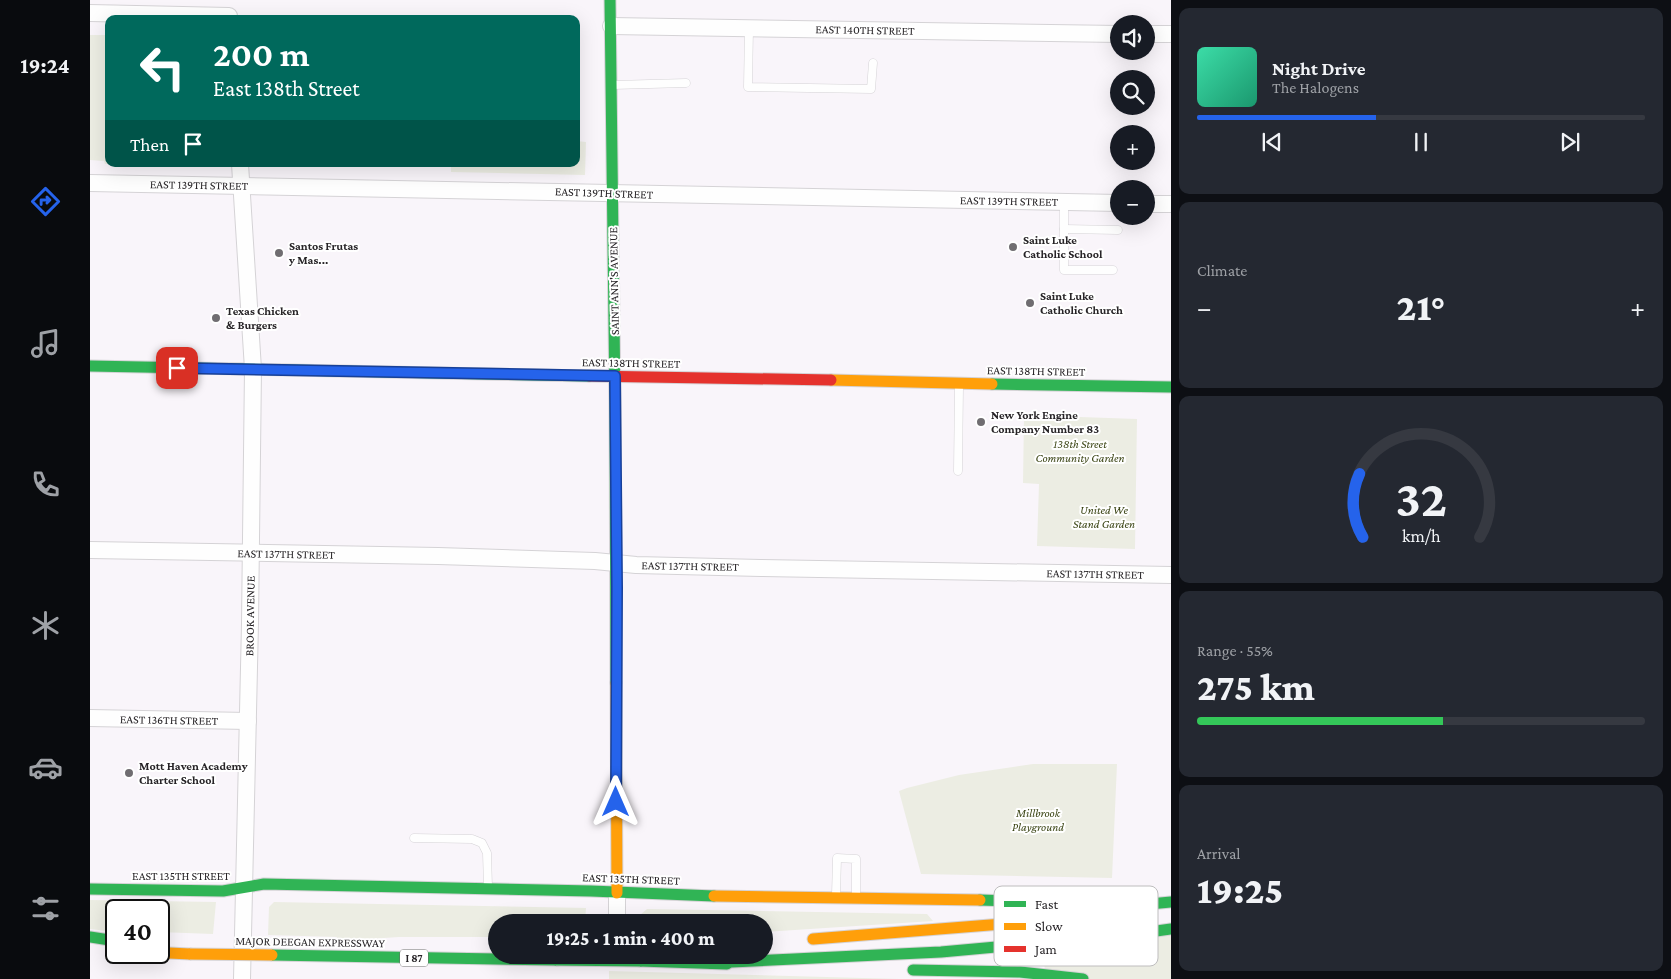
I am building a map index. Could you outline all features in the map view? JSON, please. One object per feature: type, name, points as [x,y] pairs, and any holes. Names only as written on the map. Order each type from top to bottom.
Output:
[{"type":"main road","name":"SAINT ANN'S AVENUE","points":[[610,0],[615,376],[617,893]]},
{"type":"main road","name":"EAST 138TH STREET","points":[[90,366],[1171,387]]},
{"type":"main road","name":"EAST 135TH STREET","points":[[90,889],[223,892],[264,884],[994,900]]},
{"type":"main road","name":"EAST 135TH STREET","points":[[1158,903],[1171,902]]},
{"type":"main road","points":[[800,940],[994,925]]},
{"type":"main road","points":[[1158,931],[1171,929]]},
{"type":"main road","points":[[90,937],[105,939]]},
{"type":"main road","points":[[773,959],[941,952],[994,947]]},
{"type":"main road","points":[[170,950],[190,954]]},
{"type":"main road","name":"MAJOR DEEGAN EXPRESSWAY","points":[[170,953],[488,959]]},
{"type":"main road","points":[[729,964],[825,969]]},
{"type":"main road","points":[[900,970],[1017,971],[1064,975],[1083,979]]},
{"type":"street","points":[[90,13],[228,12]]},
{"type":"street","name":"EAST 140TH STREET","points":[[611,26],[1110,34]]},
{"type":"street","points":[[1155,34],[1171,34]]},
{"type":"street","name":"BROOK AVENUE","points":[[240,167],[253,369],[242,979]]},
{"type":"street","name":"EAST 139TH STREET","points":[[90,183],[1110,203]]},
{"type":"street","points":[[1155,204],[1171,204]]},
{"type":"street","name":"EAST 137TH STREET","points":[[90,550],[438,556],[761,568],[1171,575]]},
{"type":"street","name":"EAST 136TH STREET","points":[[90,718],[248,721]]},
{"type":"street","name":"SAINT ANN'S AVENUE","points":[[617,893],[617,914]]},
{"type":"street","points":[[616,964],[616,979]]},
{"type":"lane","points":[[749,28],[748,87],[871,90],[873,63]]},
{"type":"lane","points":[[611,85],[686,83]]},
{"type":"lane","points":[[1064,202],[1064,270],[1112,270]]},
{"type":"lane","points":[[1064,229],[1118,230]]},
{"type":"lane","points":[[958,471],[959,383]]},
{"type":"lane","points":[[414,838],[472,839],[482,843],[487,854],[488,889]]},
{"type":"lane","points":[[835,898],[837,858],[856,858],[856,898]]},
{"type":"green space","points":[[90,35],[105,35],[105,164],[104,161],[90,160]]},
{"type":"green space","points":[[580,141],[586,142],[585,175],[451,172],[451,167],[580,167]]},
{"type":"green space","points":[[1024,415],[1137,419],[1135,549],[1037,546],[1039,484],[1023,483]]},
{"type":"green space","name":"Millbrook Playground","points":[[1033,764],[1117,764],[1112,878],[921,874],[899,791],[959,775]]},
{"type":"green space","points":[[90,900],[105,900],[105,931],[90,929]]},
{"type":"green space","points":[[170,901],[216,902],[213,934],[170,932]]},
{"type":"green space","points":[[274,902],[586,908],[586,914],[488,914],[488,937],[399,937],[338,941],[337,937],[268,935],[269,907]]},
{"type":"green space","points":[[647,909],[927,914],[933,921],[773,931],[773,914],[641,914]]},
{"type":"green space","points":[[1171,923],[1171,979],[1045,979],[1044,966],[1158,966],[1158,926]]},
{"type":"green space","points":[[609,971],[900,979],[609,979]]},
{"type":"traffic: fast","points":[[610,0],[616,683]]},
{"type":"traffic: fast","points":[[90,366],[589,376]]},
{"type":"traffic: fast","points":[[992,384],[1171,387]]},
{"type":"traffic: fast","points":[[90,889],[223,891],[264,884],[591,891],[714,896]]},
{"type":"traffic: fast","points":[[980,900],[994,900]]},
{"type":"traffic: fast","points":[[1158,903],[1171,902]]},
{"type":"traffic: fast","points":[[1158,931],[1171,929]]},
{"type":"traffic: fast","points":[[90,937],[105,939]]},
{"type":"traffic: fast","points":[[773,960],[941,952],[994,947]]},
{"type":"traffic: fast","points":[[272,955],[488,959]]},
{"type":"traffic: fast","points":[[913,970],[1020,972],[1083,979]]},
{"type":"traffic: slow","points":[[831,380],[992,384]]},
{"type":"traffic: slow","points":[[616,683],[617,893]]},
{"type":"traffic: slow","points":[[714,896],[980,900]]},
{"type":"traffic: slow","points":[[813,939],[994,925]]},
{"type":"traffic: slow","points":[[170,953],[190,954]]},
{"type":"traffic: slow","points":[[190,954],[272,955]]},
{"type":"traffic: jam","points":[[589,376],[831,380]]},
{"type":"place","name":"Saint Luke Catholic School","points":[[1013,247]]},
{"type":"place","name":"Santos Frutas y Mas...","points":[[279,253]]},
{"type":"place","name":"Saint Luke Catholic Church","points":[[1030,303]]},
{"type":"place","name":"Texas Chicken & Burgers","points":[[216,318]]},
{"type":"place","name":"New York Engine Company Number 83","points":[[981,422]]},
{"type":"place","name":"Mott Haven Academy Charter School","points":[[129,773]]},
{"type":"route","points":[[177,368],[615,376],[617,587],[616,802]]},
{"type":"park label","name":"138th Street Community Garden","points":[[1080,451]]},
{"type":"park label","name":"United We Stand Garden","points":[[1104,517]]}]
